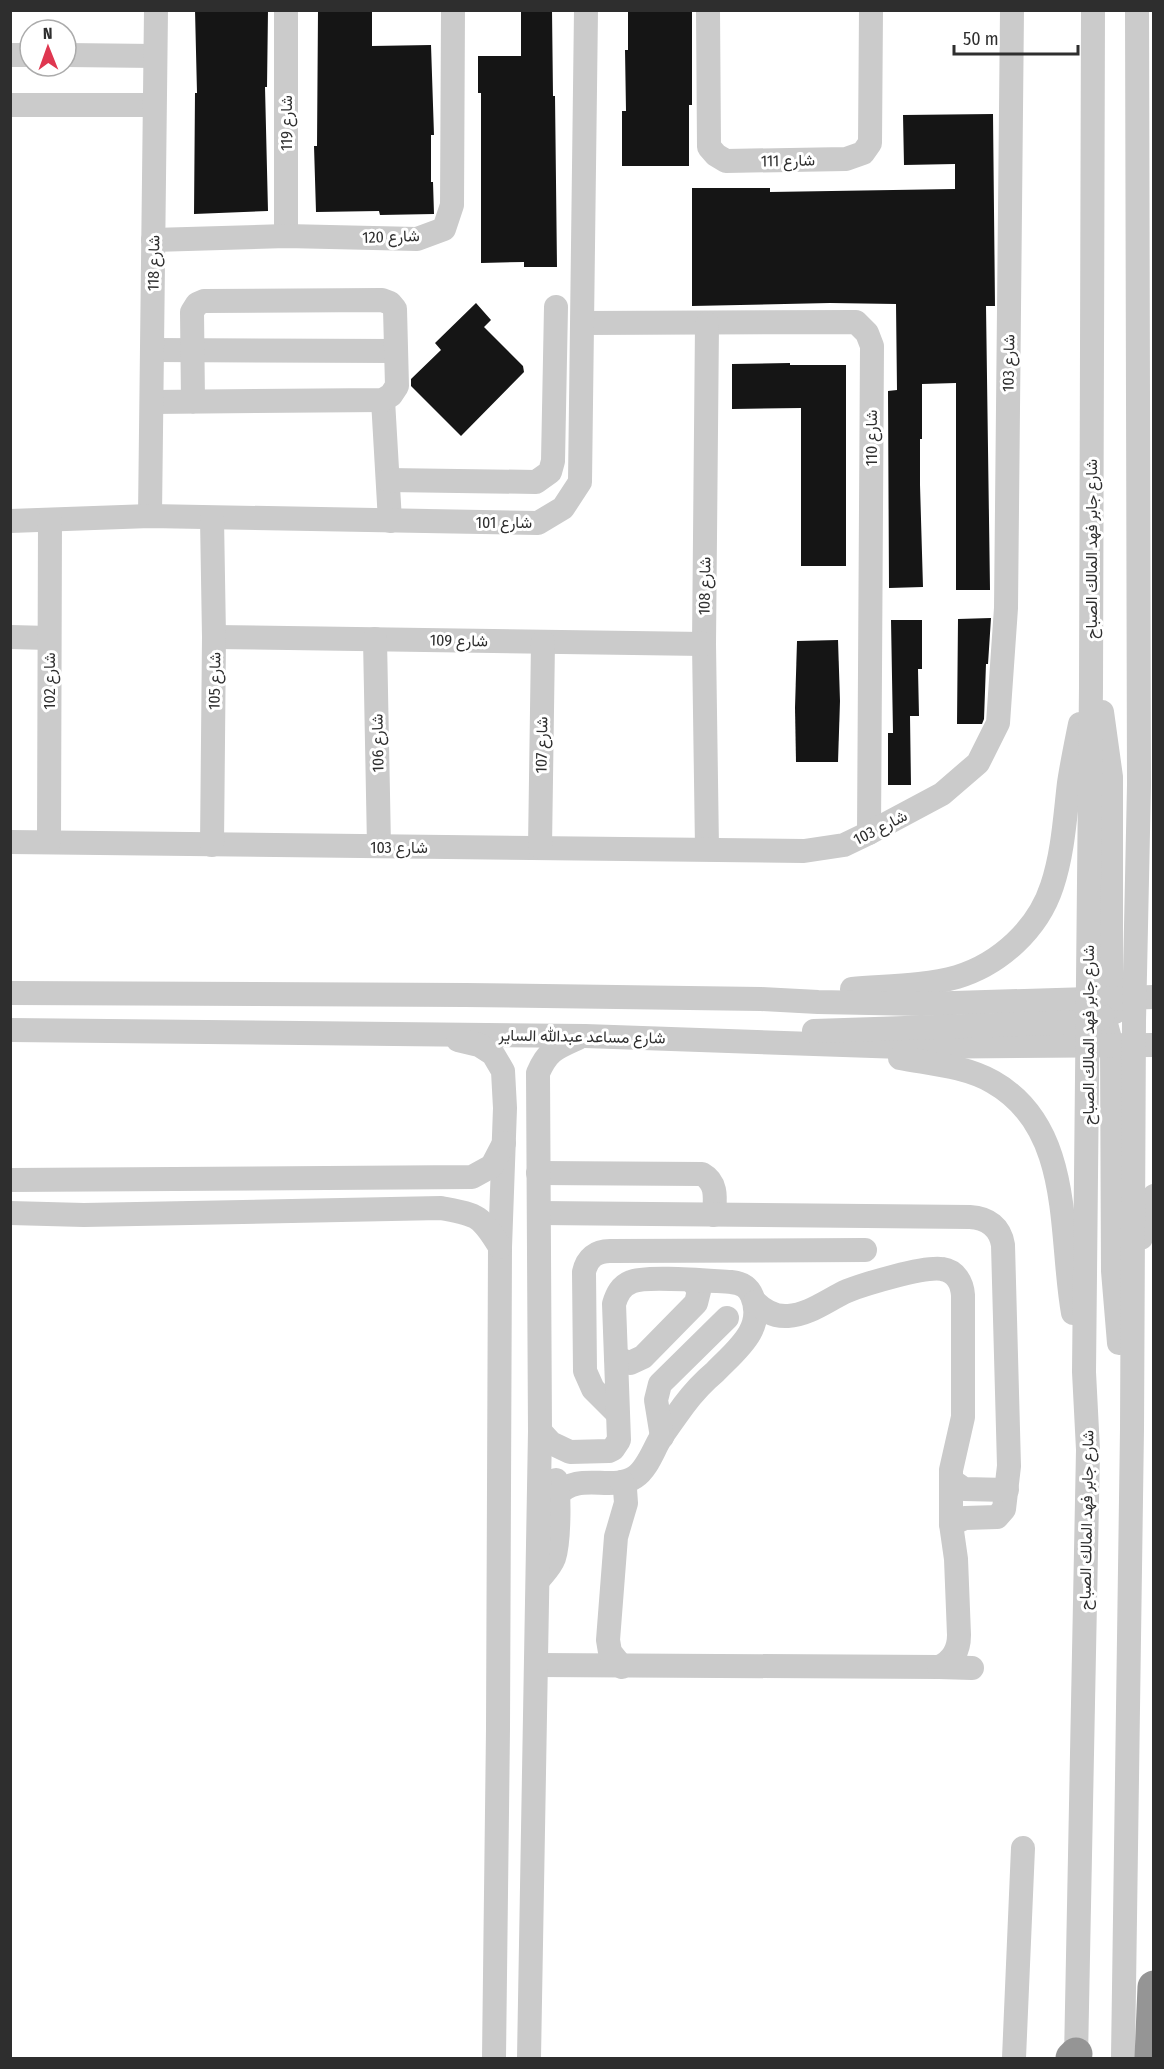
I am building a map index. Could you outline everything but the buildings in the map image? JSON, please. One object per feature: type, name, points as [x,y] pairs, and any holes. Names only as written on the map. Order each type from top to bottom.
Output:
[{"type":"highway","points":[[1145,2056],[1154,1987]]},
{"type":"street","name":"شارع 118","points":[[150,516],[156,10]]},
{"type":"street","name":"شارع 119","points":[[286,10],[286,236]]},
{"type":"street","name":"شارع 120","points":[[153,240],[286,236],[417,239],[444,229],[452,205],[453,10]]},
{"type":"street","name":"شارع 101","points":[[10,521],[150,516],[538,523],[563,508],[580,482],[586,10]]},
{"type":"street","name":"شارع 111","points":[[708,10],[709,147],[726,161],[846,159],[863,153],[870,143],[871,10]]},
{"type":"street","name":"شارع 103","points":[[10,842],[804,851],[844,845],[942,794],[978,763],[998,723],[1006,608],[1011,10]]},
{"type":"street","name":"شارع جابر فهد المالك الصباح","points":[[1091,677],[1094,10]]},
{"type":"street","name":"شارع جابر فهد المالك الصباح","points":[[1075,2057],[1088,1450],[1084,1372],[1120,1021],[1139,784],[1137,10]]},
{"type":"street","points":[[78,56],[155,56]]},
{"type":"street","points":[[10,105],[154,105]]},
{"type":"street","points":[[152,402],[193,402],[383,400],[391,395],[397,386],[395,309],[390,303],[382,300],[204,301],[197,304],[192,312],[193,402]]},
{"type":"street","points":[[388,480],[536,482],[545,478],[550,472],[553,461],[556,307]]},
{"type":"street","name":"شارع 110","points":[[555,342],[583,333],[707,324],[856,322],[867,333],[872,346],[869,833]]},
{"type":"street","name":"شارع 108","points":[[707,324],[704,644],[707,849]]},
{"type":"street","points":[[152,350],[396,351]]},
{"type":"street","points":[[383,400],[390,520]]},
{"type":"street","name":"شارع 105","points":[[212,518],[214,637],[212,845]]},
{"type":"street","name":"شارع 102","points":[[49,842],[50,520]]},
{"type":"street","points":[[10,637],[49,638]]},
{"type":"street","name":"شارع 109","points":[[214,637],[704,644]]},
{"type":"street","name":"شارع 106","points":[[375,639],[380,846]]},
{"type":"street","name":"شارع 107","points":[[540,847],[543,642]]},
{"type":"street","points":[[761,999],[920,983],[956,977],[982,967],[1012,946],[1041,911],[1052,886],[1061,846],[1075,749],[1091,677]]},
{"type":"street","points":[[1091,677],[1104,720],[1111,777],[1120,1021],[1114,1296],[1119,1346],[1131,1401]]},
{"type":"street","points":[[1139,784],[1154,852]]},
{"type":"street","points":[[10,993],[761,999],[921,1004],[1120,1021]]},
{"type":"street","points":[[753,1041],[835,1029],[1120,1021]]},
{"type":"street","name":"شارع جابر فهد المالك الصباح","points":[[1120,1021],[1132,1267],[1131,1401],[1145,2056]]},
{"type":"street","name":"شارع مساعد عبدالله الساير","points":[[10,1030],[585,1035],[848,1046],[1120,1021]]},
{"type":"street","points":[[432,1034],[479,1045],[493,1054],[503,1071],[505,1108],[500,1247],[494,2058]]},
{"type":"street","points":[[529,2058],[536,1726],[544,1665],[545,1570],[539,1460],[538,1073],[545,1057],[557,1047],[585,1035]]},
{"type":"street","points":[[848,1046],[963,1070],[993,1082],[1019,1102],[1038,1125],[1051,1153],[1059,1182],[1072,1307],[1084,1372]]},
{"type":"street","points":[[505,1108],[522,1105],[538,1110]]},
{"type":"street","points":[[10,1180],[472,1177],[492,1166],[504,1143]]},
{"type":"street","points":[[538,1173],[702,1174],[712,1181],[714,1186],[714,1215]]},
{"type":"street","points":[[84,1181],[93,1187],[96,1197],[93,1208],[84,1215]]},
{"type":"street","points":[[1132,1267],[1154,1196]]},
{"type":"street","points":[[10,1213],[84,1215],[441,1208],[473,1214],[486,1223],[500,1247]]},
{"type":"street","points":[[538,1213],[970,1217],[993,1225],[1002,1237],[1003,1245],[1009,1454],[1004,1509],[1000,1515],[965,1518],[951,1524]]},
{"type":"street","points":[[618,1414],[593,1389],[585,1371],[584,1272],[589,1260],[598,1252],[750,1251],[768,1261],[865,1256]]},
{"type":"street","points":[[622,1667],[613,1658],[608,1640],[616,1537],[626,1503],[625,1489],[618,1482],[621,1466],[614,1446],[618,1414],[614,1304],[622,1287],[637,1280],[731,1282],[742,1284],[750,1292],[755,1302],[770,1313],[787,1317],[805,1312],[848,1291],[892,1277],[941,1269],[955,1275],[960,1281],[963,1295],[963,1417],[952,1462],[951,1480],[951,1524],[955,1550],[959,1642],[954,1656],[939,1667]]},
{"type":"street","points":[[616,1358],[630,1363],[643,1357],[696,1303],[699,1290],[693,1281]]},
{"type":"street","points":[[558,1496],[565,1488],[575,1484],[630,1480],[642,1471],[658,1444],[700,1385],[747,1338],[754,1325],[755,1302]]},
{"type":"street","points":[[658,1444],[657,1408],[674,1384],[730,1322]]},
{"type":"street","points":[[960,1436],[975,1412],[976,1323]]},
{"type":"street","points":[[540,1431],[551,1443],[563,1450],[578,1453],[614,1446],[636,1452],[658,1444]]},
{"type":"street","points":[[539,1460],[553,1474],[558,1496],[555,1548],[545,1570]]},
{"type":"street","points":[[951,1480],[964,1489],[1006,1490]]},
{"type":"street","points":[[544,1665],[939,1667],[973,1663],[973,1580],[970,1569],[955,1550]]},
{"type":"street","points":[[498,1729],[536,1726]]},
{"type":"street","points":[[1014,2058],[1023,1848]]}]
